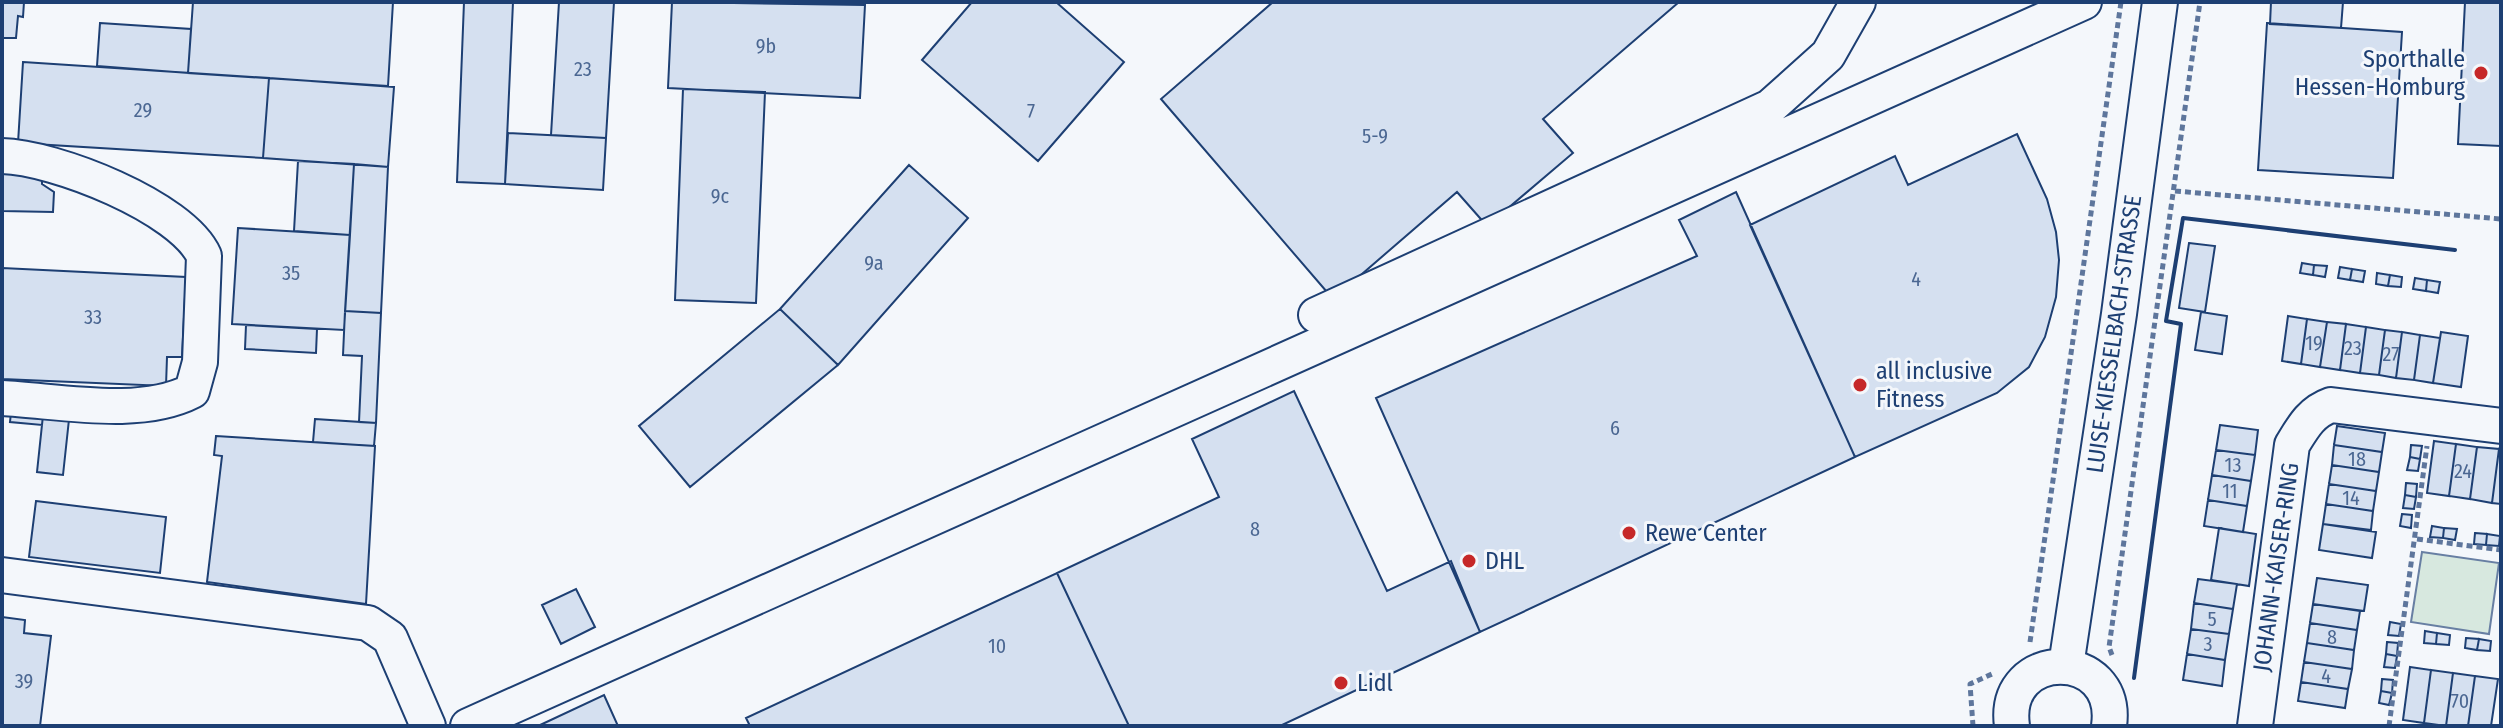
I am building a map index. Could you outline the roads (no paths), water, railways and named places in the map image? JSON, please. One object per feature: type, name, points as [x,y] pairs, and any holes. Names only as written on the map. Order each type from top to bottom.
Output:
[{"type":"street","points":[[1316,315],[1770,107],[1828,55],[1858,2]]},
{"type":"street","points":[[468,726],[2084,2]]},
{"type":"street","name":"LUISE-KIESSELBACH-STRASSE","points":[[2066,666],[2119,314],[2160,2]]},
{"type":"street","points":[[2,156],[49,161],[90,176],[164,217],[197,241],[204,256],[200,362],[192,391],[171,402],[144,407],[2,398]]},
{"type":"street","name":"JOHANN-KAISER-RING","points":[[2255,726],[2292,445],[2304,424],[2318,410],[2331,405],[2501,426]]},
{"type":"street","points":[[2,575],[368,623],[390,638],[428,726]]},
{"type":"street","points":[[2012,726],[2011,707],[2025,681],[2037,672],[2066,666],[2082,670],[2105,692],[2115,725]]},
{"type":"place","name":"Sporthalle Hessen-Homburg","points":[[2481,73]]},
{"type":"place","name":"all inclusive Fitness","points":[[1860,385]]},
{"type":"place","name":"Rewe Center","points":[[1629,533]]},
{"type":"place","name":"DHL","points":[[1469,561]]},
{"type":"place","name":"Lidl","points":[[1341,683]]}]
